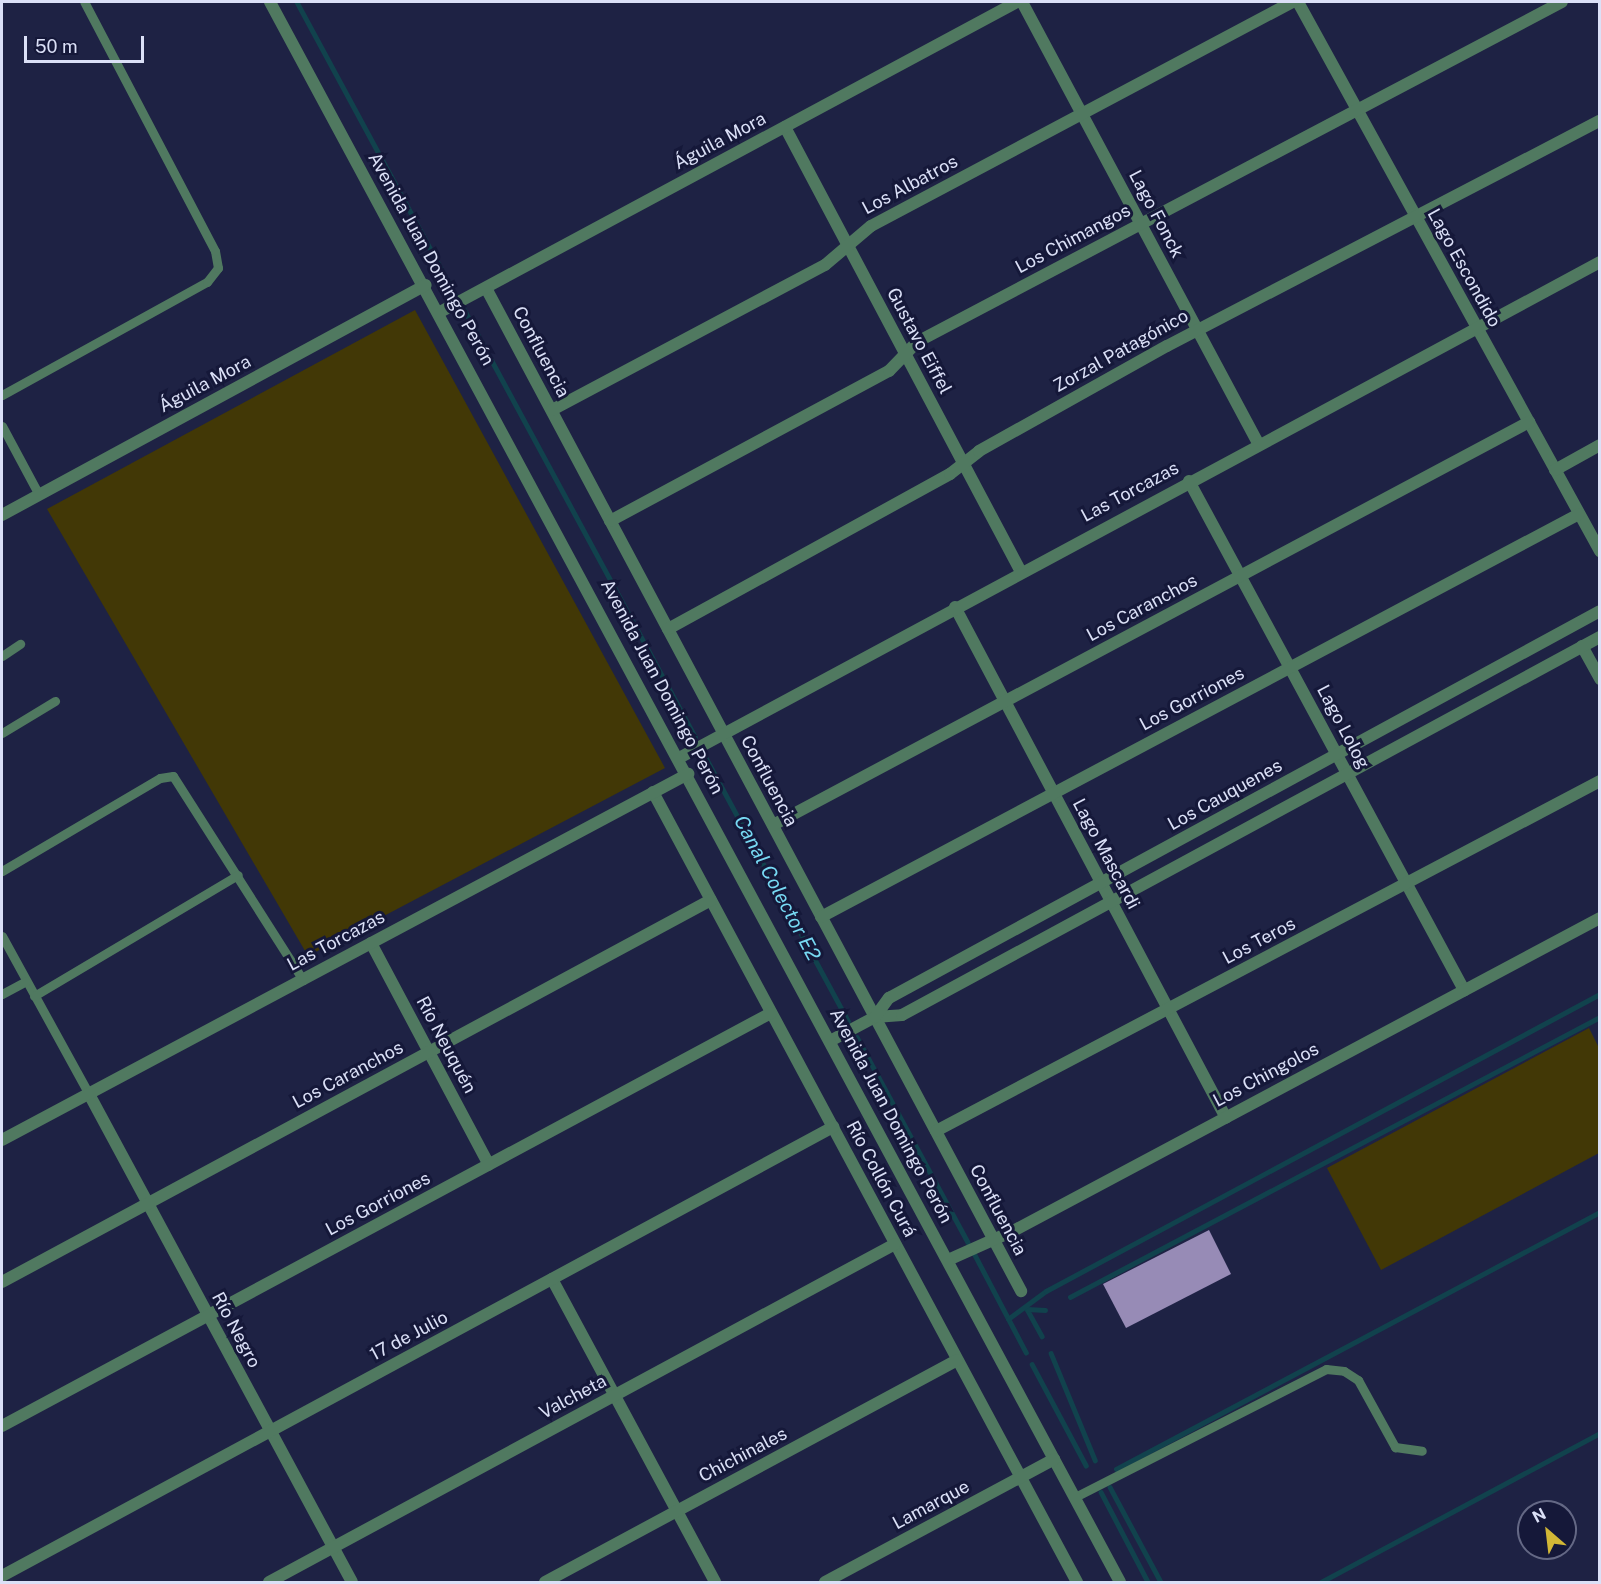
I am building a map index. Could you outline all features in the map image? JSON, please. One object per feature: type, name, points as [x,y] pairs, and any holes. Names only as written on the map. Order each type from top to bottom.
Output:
[{"type":"street","name":"Avenida Juan Domingo Perón","points":[[270,2],[426,285],[1120,1582]]},
{"type":"street","name":"Águila Mora","points":[[440,312],[1017,2]]},
{"type":"street","name":"Lago Fonck","points":[[1022,2],[1258,443]]},
{"type":"street","name":"Los Albatros","points":[[552,410],[825,265],[871,226],[1295,2]]},
{"type":"street","name":"Lago Escondido","points":[[1295,2],[1416,216],[1599,551]]},
{"type":"street","name":"Los Chimangos","points":[[610,521],[889,371],[905,353],[1141,224],[1562,2]]},
{"type":"street","name":"Zorzal Patagónico","points":[[668,629],[1197,330],[1599,121]]},
{"type":"street","name":"Gustavo Eiffel","points":[[785,127],[1021,572]]},
{"type":"street","name":"Las Torcazas","points":[[679,758],[1475,325],[1599,262]]},
{"type":"street","name":"Águila Mora","points":[[2,515],[426,285]]},
{"type":"street","name":"Confluencia","points":[[486,288],[1021,1291]]},
{"type":"street","name":"Los Caranchos","points":[[772,825],[1529,422]]},
{"type":"street","points":[[1555,470],[1599,445]]},
{"type":"street","name":"Lago Lolog","points":[[1189,481],[1464,990]]},
{"type":"street","name":"Los Gorriones","points":[[821,917],[1579,514]]},
{"type":"street","name":"Lago Mascardi","points":[[956,608],[1226,1118]]},
{"type":"street","name":"Los Cauquenes","points":[[875,1017],[888,998],[1599,611]]},
{"type":"street","name":"Los Cauquenes","points":[[830,1041],[875,1017],[902,1015],[1599,637]]},
{"type":"street","points":[[1582,646],[1599,679]]},
{"type":"street","name":"Las Torcazas","points":[[2,1140],[688,774]]},
{"type":"street","name":"Los Teros","points":[[936,1131],[1599,782]]},
{"type":"street","name":"Río Collón Curá","points":[[653,792],[1077,1582]]},
{"type":"street","name":"Los Caranchos","points":[[2,1281],[711,900]]},
{"type":"street","name":"Los Chingolos","points":[[948,1260],[1226,1118],[1599,918]]},
{"type":"street","name":"Río Neuquén","points":[[371,943],[489,1165]]},
{"type":"street","name":"Los Gorriones","points":[[2,1426],[771,1013]]},
{"type":"street","name":"Río Negro","points":[[88,1094],[352,1582]]},
{"type":"street","name":"17 de Julio","points":[[2,1576],[833,1127]]},
{"type":"street","name":"Valcheta","points":[[269,1582],[895,1244]]},
{"type":"street","points":[[552,1279],[716,1582]]},
{"type":"street","name":"Chichinales","points":[[545,1582],[957,1360]]},
{"type":"street","name":"Lamarque","points":[[825,1582],[1054,1459]]},
{"type":"lane","points":[[2,395],[207,282],[218,268],[215,251],[84,2]]},
{"type":"lane","points":[[2,426],[39,495]]},
{"type":"lane","points":[[2,656],[20,644]]},
{"type":"lane","points":[[2,733],[55,701]]},
{"type":"lane","points":[[2,871],[169,775],[180,781],[303,980]]},
{"type":"lane","points":[[34,996],[238,875]]},
{"type":"lane","points":[[2,936],[88,1094]]},
{"type":"lane","points":[[2,994],[26,981]]},
{"type":"lane","points":[[1075,1497],[1326,1370],[1344,1371],[1358,1380],[1395,1447],[1422,1451]]},
{"type":"shaded area","points":[[415,310],[665,768],[308,956],[47,509]]},
{"type":"shaded area","points":[[1589,1028],[1599,1048],[1599,1153],[1381,1270],[1327,1168]]},
{"type":"building","points":[[1209,1230],[1231,1274],[1126,1328],[1103,1284]]},
{"type":"waterway","points":[[297,2],[455,294]]},
{"type":"waterway","points":[[464,309],[695,737]]},
{"type":"waterway","name":"Canal Colector E2","points":[[705,756],[848,1021]]},
{"type":"waterway","points":[[1008,1319],[1046,1291],[1600,994]]},
{"type":"waterway","points":[[1070,1297],[1600,1017]]},
{"type":"waterway","name":"Canal Colector E2","points":[[857,1037],[968,1242]]},
{"type":"waterway","points":[[1116,1469],[1600,1212]]},
{"type":"waterway","name":"Canal Colector E2","points":[[975,1255],[1026,1352]]},
{"type":"waterway","points":[[1027,1309],[1042,1336]]},
{"type":"waterway","points":[[1027,1309],[1045,1310]]},
{"type":"waterway","points":[[1051,1353],[1095,1460]]},
{"type":"waterway","name":"Canal Colector E2","points":[[1032,1364],[1086,1465]]},
{"type":"waterway","points":[[1321,1582],[1600,1433]]},
{"type":"waterway","points":[[1110,1487],[1161,1582]]},
{"type":"waterway","name":"Canal Colector E2","points":[[1101,1492],[1148,1582]]}]
